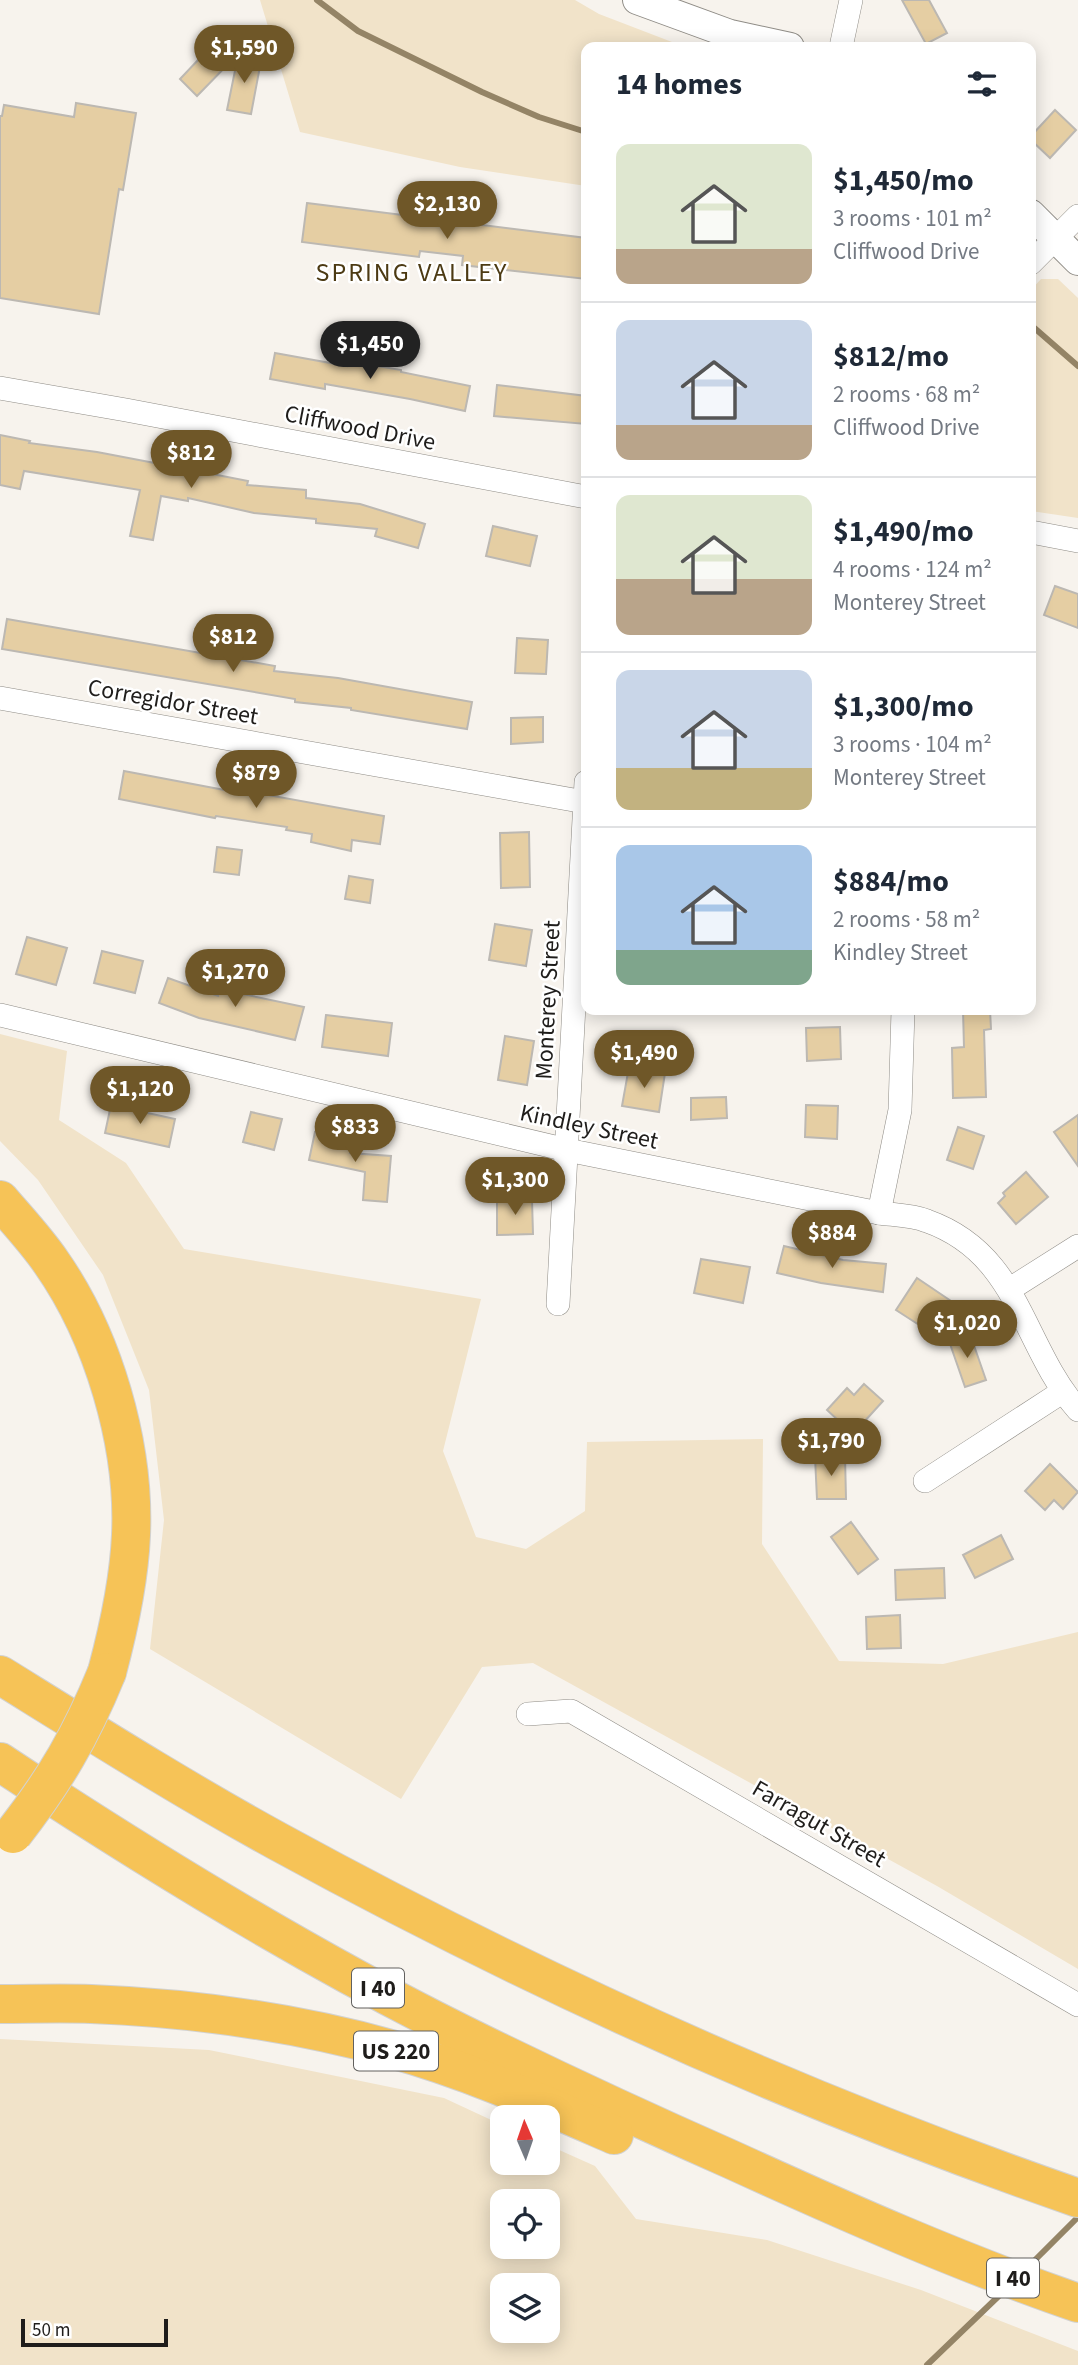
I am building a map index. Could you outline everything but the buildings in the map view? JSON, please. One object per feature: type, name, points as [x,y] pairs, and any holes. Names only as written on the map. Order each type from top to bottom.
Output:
[{"type":"highway","points":[[0,1200],[51,1262],[80,1311],[100,1357],[114,1399],[130,1496],[131,1534],[120,1627],[107,1672],[64,1765],[7,1841]]},
{"type":"highway","points":[[0,1675],[266,1835],[491,1952],[745,2068],[891,2129],[1078,2198]]},
{"type":"highway","name":"I 40","points":[[0,1762],[217,1899],[435,2020],[587,2094],[860,2218],[1075,2302]]},
{"type":"highway","name":"US 220","points":[[0,2004],[90,2004],[192,2012],[293,2027],[390,2049],[476,2077],[646,2149],[774,2179]]},
{"type":"street","points":[[637,0],[730,34],[767,42]]},
{"type":"street","points":[[842,42],[851,0]]},
{"type":"street","points":[[1036,257],[1078,216]]},
{"type":"street","points":[[1036,219],[1078,261]]},
{"type":"street","name":"Cliffwood Drive","points":[[0,388],[581,496]]},
{"type":"street","points":[[1036,532],[1078,541]]},
{"type":"street","name":"Corregidor Street","points":[[0,698],[581,791]]},
{"type":"street","name":"Monterey Street","points":[[558,1304],[581,886]]},
{"type":"street","name":"Kindley Street","points":[[0,1015],[567,1150],[925,1220],[961,1236],[987,1259],[1010,1289],[1062,1392],[1078,1410]]},
{"type":"street","points":[[879,1213],[900,1110],[903,1015]]},
{"type":"street","points":[[1010,1289],[1078,1246]]},
{"type":"street","points":[[925,1481],[1062,1392]]},
{"type":"street","name":"Farragut Street","points":[[528,1714],[571,1711],[1078,2005]]},
{"type":"shaded area","points":[[260,0],[575,0],[599,14],[672,42],[581,42],[581,185],[460,167],[300,132]]},
{"type":"shaded area","points":[[1041,279],[1058,279],[1078,298],[1078,518],[1036,512],[1036,284]]},
{"type":"shaded area","points":[[0,1034],[67,1051],[59,1120],[126,1163],[184,1249],[481,1299],[443,1451],[476,1537],[526,1549],[585,1511],[587,1442],[763,1439],[762,1544],[839,1661],[943,1664],[1078,1632],[1078,1969],[937,1886],[533,1663],[482,1667],[401,1799],[150,1649],[164,1520],[149,1390],[103,1275],[38,1180],[0,1141]]},
{"type":"shaded area","points":[[0,2039],[209,2050],[444,2098],[490,2119],[490,2175],[560,2175],[560,2150],[595,2166],[636,2219],[767,2240],[921,2290],[1078,2351],[1078,2365],[0,2365]]},
{"type":"waterway","points":[[317,0],[358,31],[482,92],[539,117],[581,130]]},
{"type":"waterway","points":[[1036,329],[1078,366]]},
{"type":"waterway","points":[[1024,2271],[1078,2217]]},
{"type":"waterway","points":[[927,2365],[1004,2291]]},
{"type":"district","name":"SPRING VALLEY","points":[[412,272]]}]
